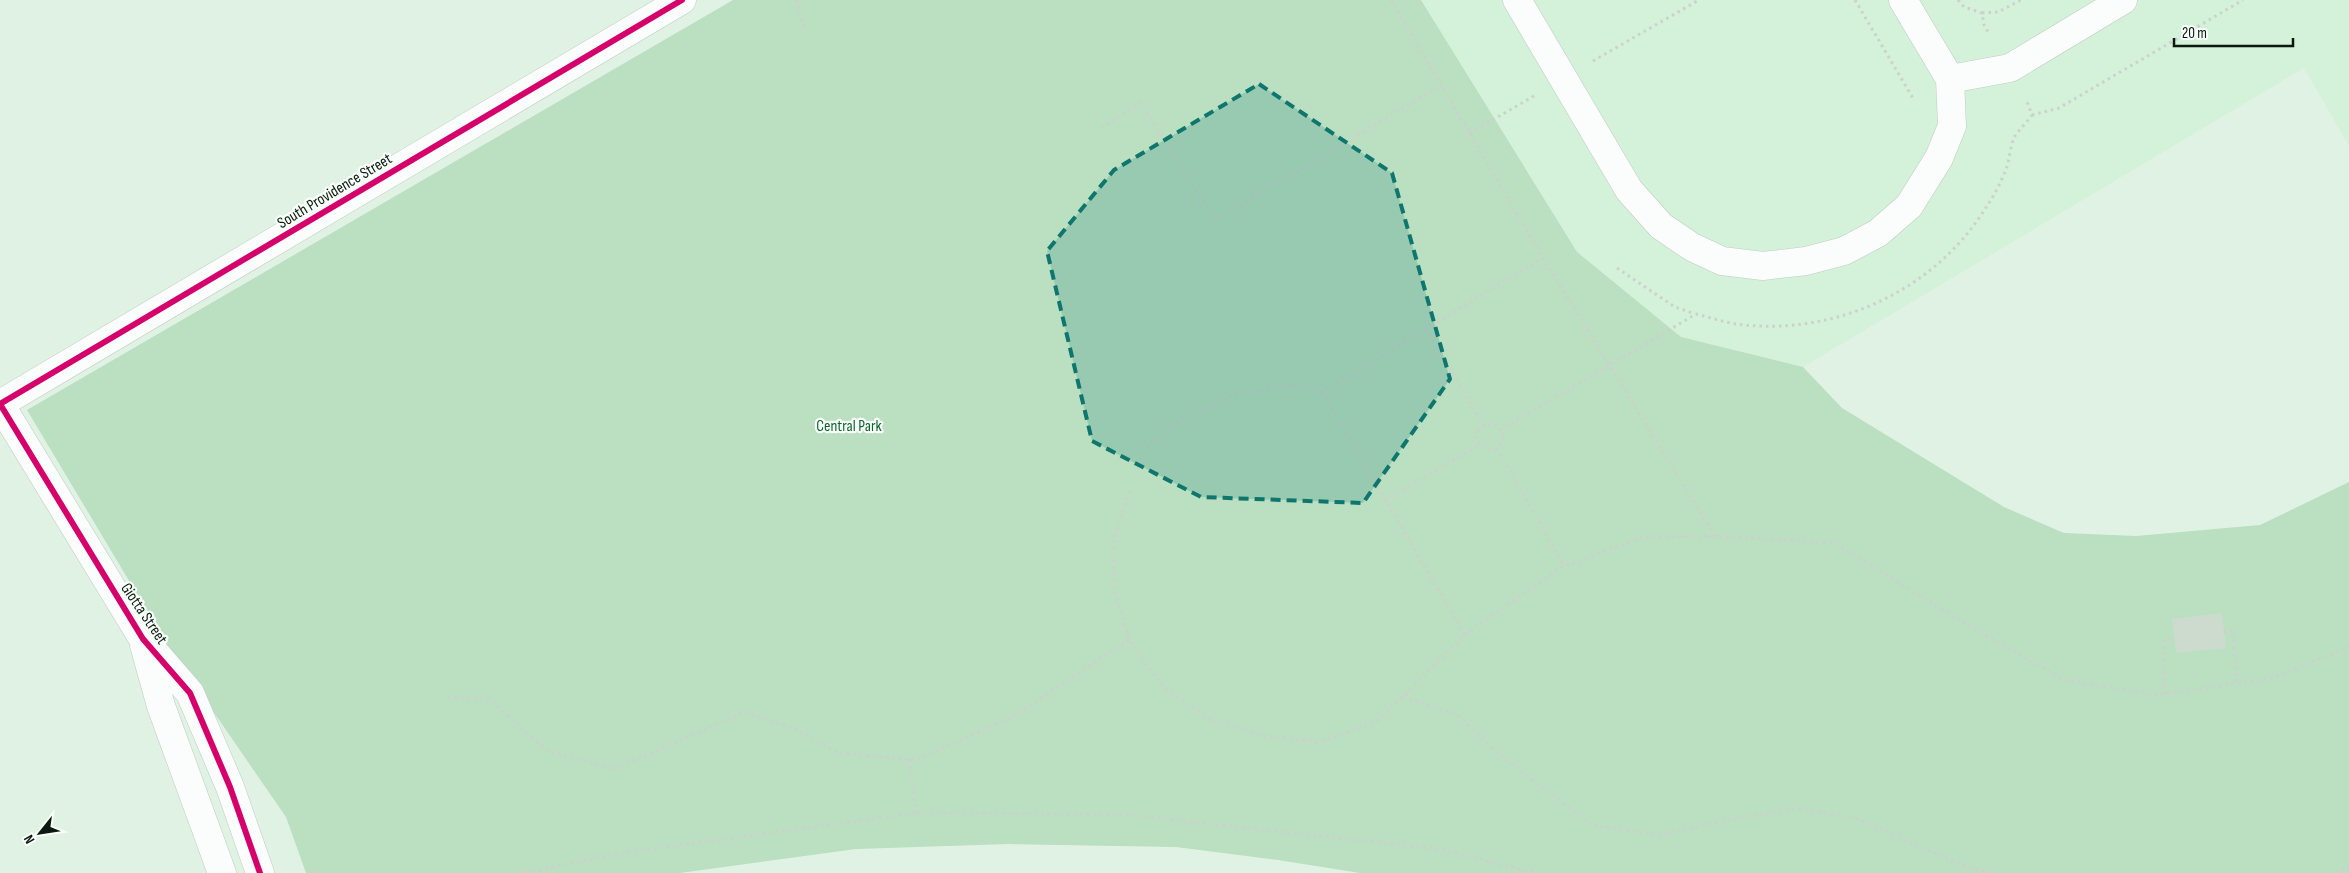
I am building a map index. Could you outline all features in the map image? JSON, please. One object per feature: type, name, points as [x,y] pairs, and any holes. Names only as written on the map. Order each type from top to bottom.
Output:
[{"type":"street","name":"South Providence Street","points":[[0,404],[682,0]]},
{"type":"street","points":[[1517,0],[1628,190],[1661,226],[1692,247],[1722,261],[1763,266],[1806,261],[1844,251],[1878,233],[1909,206],[1939,158],[1952,126],[1950,79],[1903,0]]},
{"type":"street","points":[[1950,79],[2010,68],[2123,0]]},
{"type":"street","name":"Giotta Street","points":[[0,404],[143,639],[190,692],[219,760],[260,873]]},
{"type":"street","name":"Giotta Street","points":[[143,639],[161,706],[222,873]]},
{"type":"path","points":[[796,0],[804,28]]},
{"type":"path","points":[[1392,0],[1543,258],[1715,536]]},
{"type":"path","points":[[1855,0],[1917,104]]},
{"type":"path","points":[[1982,13],[1998,12],[2021,0]]},
{"type":"path","points":[[2032,115],[2058,108],[2243,0]]},
{"type":"path","points":[[1102,128],[1141,103],[1214,220],[1442,85]]},
{"type":"path","points":[[1322,392],[1543,258]]},
{"type":"path","points":[[1617,268],[1675,307],[1696,314]]},
{"type":"path","points":[[1426,329],[1484,426]]},
{"type":"path","points":[[1500,430],[1608,365]]},
{"type":"path","points":[[1146,447],[1178,422],[1233,395],[1296,385],[1322,392],[1465,635]]},
{"type":"path","points":[[1491,424],[1500,430],[1502,442],[1497,448],[1486,450],[1479,445],[1477,436],[1484,426],[1491,424]]},
{"type":"path","points":[[1385,500],[1479,445]]},
{"type":"path","points":[[1497,448],[1564,566]]},
{"type":"path","points":[[1130,491],[1114,540],[1114,590],[1129,640],[1164,687],[1211,720],[1266,736],[1320,742],[1379,720],[1465,635],[1564,566],[1644,537],[1715,536],[1835,543],[1946,612],[2064,680],[2156,695],[2270,679],[2349,647]]},
{"type":"path","points":[[2224,632],[2234,630],[2236,684]]},
{"type":"path","points":[[2165,694],[2164,639],[2174,638]]},
{"type":"path","points":[[448,698],[489,699],[548,751],[614,769],[745,712],[791,727],[838,753],[915,760],[1012,717],[1129,640]]},
{"type":"path","points":[[1403,696],[1458,715],[1499,754],[1591,825],[1660,835],[1732,819],[1796,808],[1855,818],[1962,865],[1992,873]]},
{"type":"path","points":[[910,759],[916,813]]},
{"type":"path","points":[[526,873],[615,854],[916,813],[1120,814],[1439,849],[1536,873]]},
{"type":"path","points":[[2337,873],[2349,866]]},
{"type":"highlighted area","points":[[1259,84],[1392,173],[1450,379],[1363,503],[1201,497],[1092,441],[1047,251],[1114,170]]},
{"type":"shaded area","points":[[1421,0],[2349,0],[2349,146],[2304,68],[1803,367],[1681,337],[1577,252]]},
{"type":"green space","name":"Central Park","points":[[733,0],[1421,0],[1577,252],[1681,337],[1803,367],[1842,408],[2004,507],[2064,533],[2136,536],[2260,525],[2349,482],[2349,873],[1360,873],[1176,847],[1009,844],[856,849],[680,873],[306,873],[286,817],[168,646],[27,410]]},
{"type":"building","points":[[2222,613],[2226,648],[2176,653],[2172,619]]},
{"type":"cycle path","points":[[0,404],[682,0]]},
{"type":"cycle path","points":[[0,404],[143,639],[190,693],[230,787],[260,873]]}]
